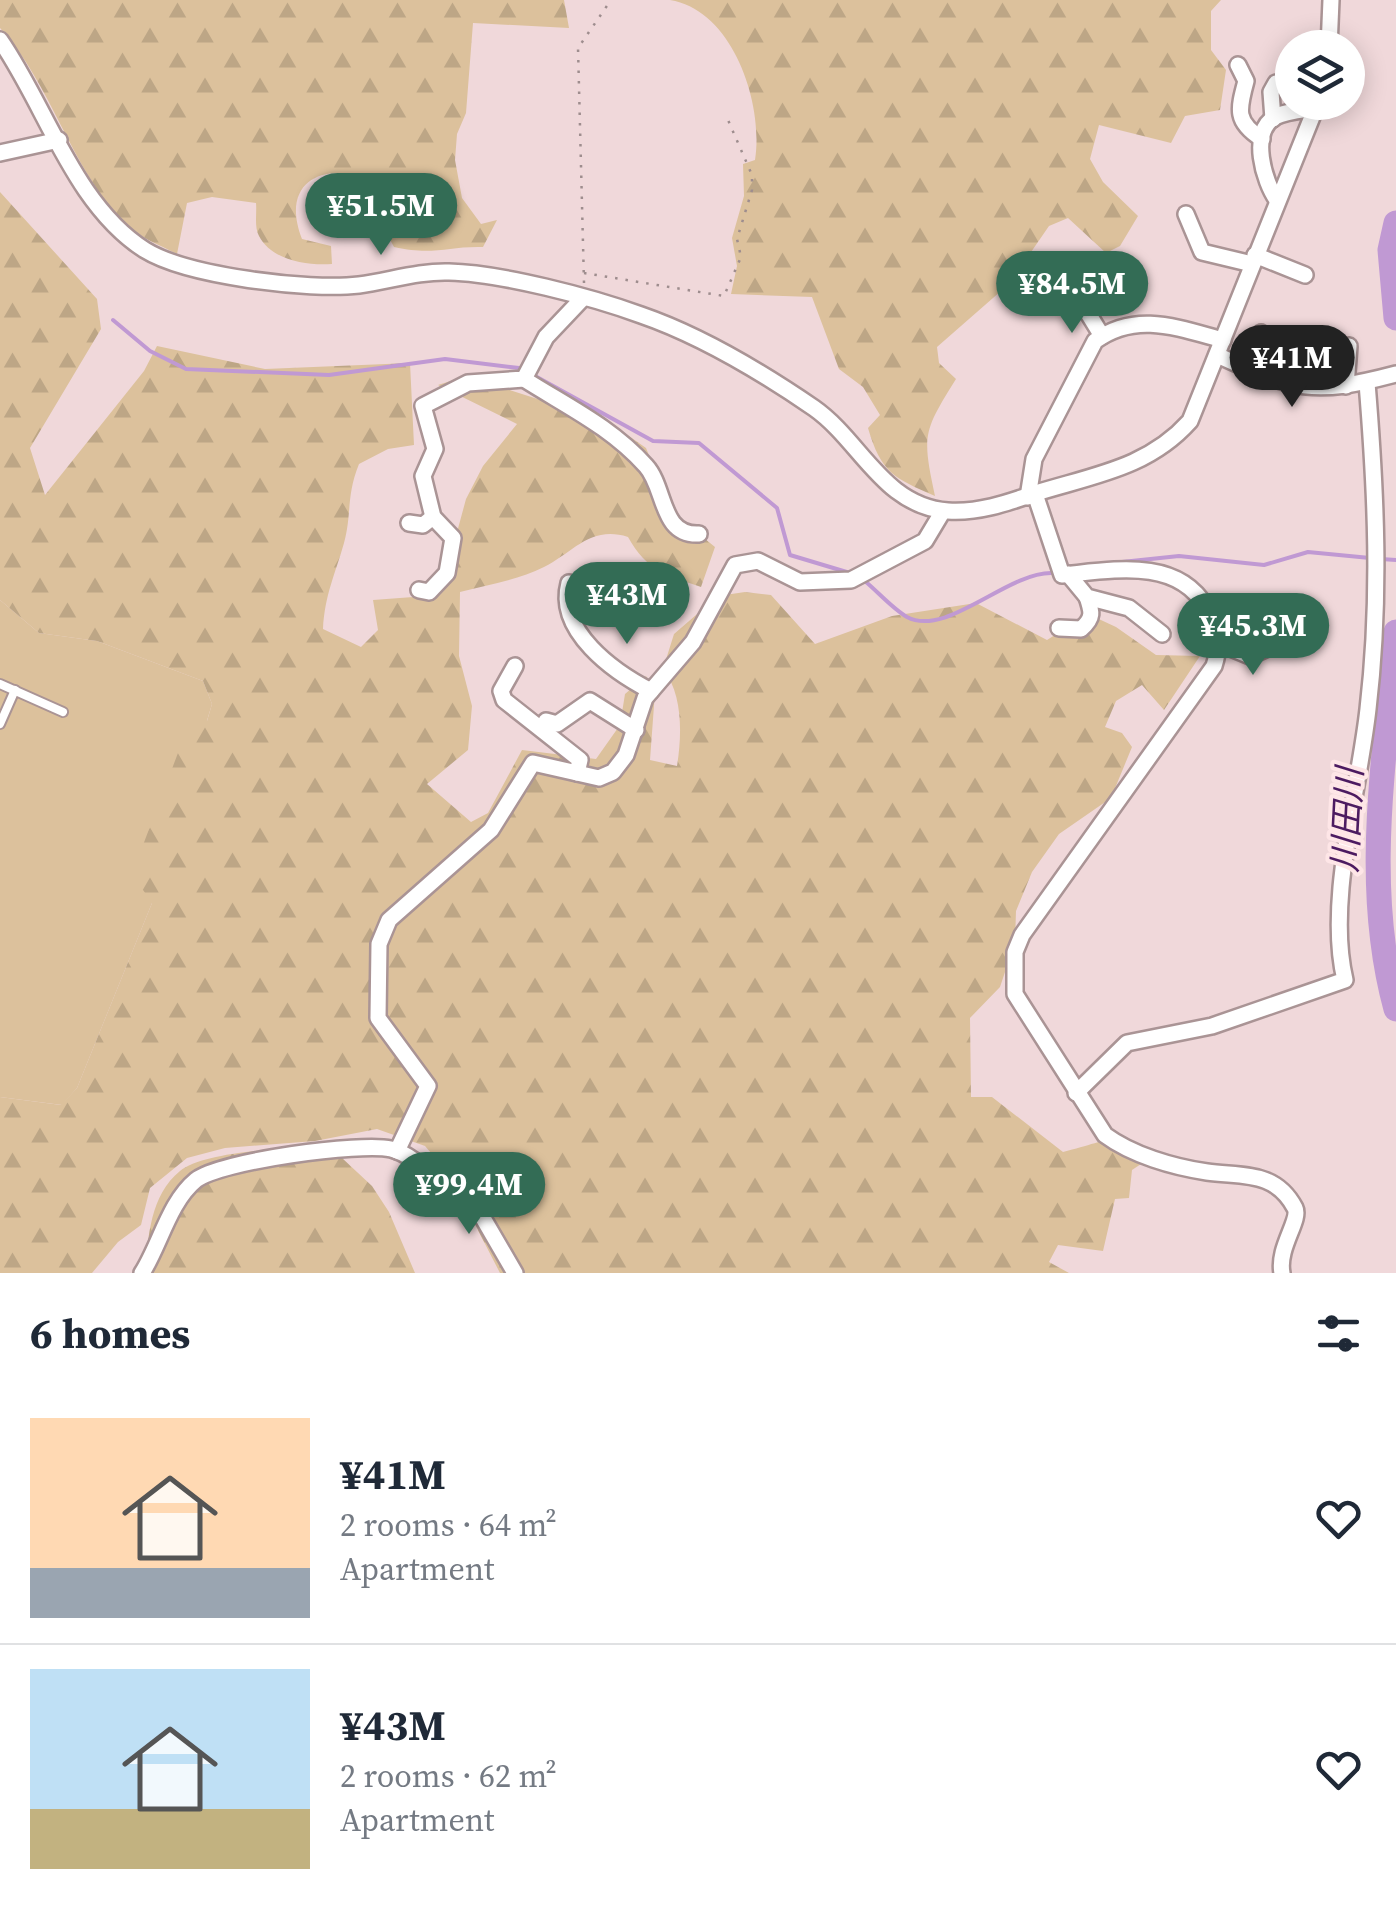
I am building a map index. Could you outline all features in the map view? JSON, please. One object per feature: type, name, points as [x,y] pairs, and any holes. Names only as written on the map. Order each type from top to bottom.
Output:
[{"type":"street","points":[[1330,30],[1331,0]]},
{"type":"street","points":[[0,40],[117,229],[148,252],[200,272],[356,285],[448,272],[638,313],[699,338],[816,410],[854,446],[880,480],[909,500],[943,511],[970,511],[1092,480],[1144,459],[1172,441],[1190,421],[1311,120]]},
{"type":"street","points":[[1238,65],[1246,81],[1238,111],[1244,128],[1262,139]]},
{"type":"street","points":[[1275,84],[1270,92],[1273,119],[1262,139],[1264,183],[1277,200]]},
{"type":"street","points":[[0,153],[59,140]]},
{"type":"street","points":[[1186,214],[1202,252],[1254,260],[1305,275]]},
{"type":"street","points":[[1097,274],[1089,283],[1086,310],[1102,336]]},
{"type":"street","points":[[524,379],[546,337],[583,299]]},
{"type":"street","points":[[1297,645],[1272,646],[1250,656],[1221,644],[1194,586],[1174,575],[1150,571],[1062,575],[1032,495],[1034,460],[1095,341],[1144,322],[1220,348],[1260,375],[1288,386],[1346,386],[1396,374]]},
{"type":"street","points":[[1260,375],[1265,348],[1261,333]]},
{"type":"street","points":[[1346,386],[1350,346]]},
{"type":"street","points":[[419,590],[429,592],[440,583],[454,538],[432,517],[423,476],[435,449],[423,406],[468,383],[524,379],[602,423],[649,469],[661,488],[667,517],[676,527],[700,534]]},
{"type":"street","points":[[1076,1093],[1127,1042],[1212,1026],[1345,980],[1337,923],[1368,706],[1378,548],[1370,381]]},
{"type":"street","points":[[397,1150],[428,1086],[378,1018],[379,944],[389,920],[491,830],[533,763],[599,778],[612,772],[636,730],[651,691],[693,642],[735,565],[758,561],[800,582],[851,580],[924,541],[943,511]]},
{"type":"street","points":[[408,524],[423,525],[432,517]]},
{"type":"street","points":[[1059,628],[1082,629],[1090,622],[1092,612],[1087,597],[1068,574]]},
{"type":"street","points":[[569,583],[570,615],[580,637],[634,682],[651,691]]},
{"type":"street","points":[[1087,597],[1129,608],[1162,634]]},
{"type":"street","points":[[1221,644],[1214,666],[1022,935],[1015,952],[1015,994],[1105,1135],[1120,1146],[1178,1165],[1272,1180],[1296,1208],[1298,1219],[1282,1244],[1282,1273]]},
{"type":"street","points":[[516,666],[501,691],[504,700],[580,760],[577,773]]},
{"type":"street","points":[[546,720],[556,724],[590,701],[636,730]]},
{"type":"street","points":[[142,1273],[184,1193],[198,1178],[241,1164],[369,1145],[397,1150],[441,1184],[447,1184],[483,1218],[516,1273]]},
{"type":"lane","points":[[0,684],[63,712]]},
{"type":"lane","points":[[0,724],[14,690]]},
{"type":"path","points":[[583,299],[578,48],[610,0]]},
{"type":"path","points":[[584,273],[724,296],[741,258],[737,240],[752,190],[752,175],[728,120]]},
{"type":"green space","points":[[0,0],[564,0],[569,28],[473,23],[466,113],[457,134],[455,160],[462,198],[481,224],[497,220],[483,247],[430,251],[394,247],[386,232],[386,220],[403,204],[385,188],[365,178],[326,174],[310,181],[299,194],[296,213],[302,239],[331,246],[332,264],[312,264],[281,256],[265,244],[257,228],[256,203],[212,197],[187,203],[177,254],[124,223],[89,177],[34,75],[0,28]]},
{"type":"green space","points":[[670,0],[1221,0],[1211,11],[1211,50],[1226,70],[1220,110],[1185,116],[1171,143],[1099,125],[1090,159],[1103,182],[1138,216],[1120,246],[1106,253],[1068,218],[1049,226],[1009,284],[937,347],[939,363],[956,379],[928,434],[935,496],[899,478],[884,465],[868,428],[880,415],[863,387],[839,369],[812,297],[731,294],[737,266],[732,238],[744,196],[743,164],[755,160],[757,137],[749,87],[727,40],[711,21],[692,7]]},
{"type":"green space","points":[[0,192],[97,299],[101,329],[30,448],[45,495],[144,371],[157,346],[265,369],[410,363],[414,445],[388,449],[359,464],[344,543],[326,605],[323,629],[361,647],[378,630],[373,600],[440,595],[466,499],[483,466],[517,424],[438,385],[466,376],[609,422],[646,448],[673,513],[715,547],[701,587],[658,570],[642,557],[628,537],[615,534],[583,542],[524,575],[460,592],[459,656],[472,706],[468,750],[427,784],[471,822],[488,813],[522,750],[596,759],[620,725],[625,694],[646,676],[655,692],[650,760],[677,766],[678,703],[663,669],[674,634],[718,596],[745,592],[771,595],[815,644],[892,616],[976,603],[1047,640],[1088,614],[1116,627],[1156,655],[1200,656],[1164,710],[1142,685],[1116,701],[1105,727],[1122,733],[1132,747],[1111,798],[1059,834],[1032,872],[1016,911],[1015,942],[1000,987],[970,1018],[971,1097],[992,1097],[1063,1152],[1106,1140],[1127,1140],[1165,1166],[1144,1162],[1132,1170],[1129,1198],[1115,1199],[1103,1251],[1058,1245],[1049,1262],[1069,1273],[500,1273],[449,1174],[425,1146],[377,1129],[315,1141],[225,1148],[187,1158],[150,1188],[141,1225],[118,1242],[92,1273],[0,1273],[0,1097],[61,1105],[77,1088],[152,903],[132,874],[189,724],[207,721],[212,704],[203,681],[97,641],[39,633],[0,600]]},
{"type":"green space","points":[[0,600],[39,633],[97,641],[203,681],[212,704],[152,903],[77,1088],[62,1105],[0,1097]]},
{"type":"green space","points":[[342,1143],[342,1158],[372,1186],[389,1212],[415,1273],[145,1273],[149,1232],[157,1205],[162,1192],[180,1171],[233,1154]]},
{"type":"waterway","name":"川田川","points":[[1396,223],[1390,250],[1396,318]]},
{"type":"waterway","points":[[113,320],[150,351],[186,369],[329,375],[445,359],[519,368]]},
{"type":"waterway","points":[[535,376],[653,441],[699,443],[777,508],[790,555],[850,573]]},
{"type":"waterway","points":[[1103,564],[1179,556],[1264,565],[1308,552],[1370,558]]},
{"type":"waterway","points":[[1381,559],[1396,560]]},
{"type":"waterway","points":[[866,582],[902,614],[923,621],[940,619],[1015,583],[1051,573]]},
{"type":"waterway","name":"川田川","points":[[1396,632],[1382,774],[1378,868],[1380,916],[1396,1009]]}]
